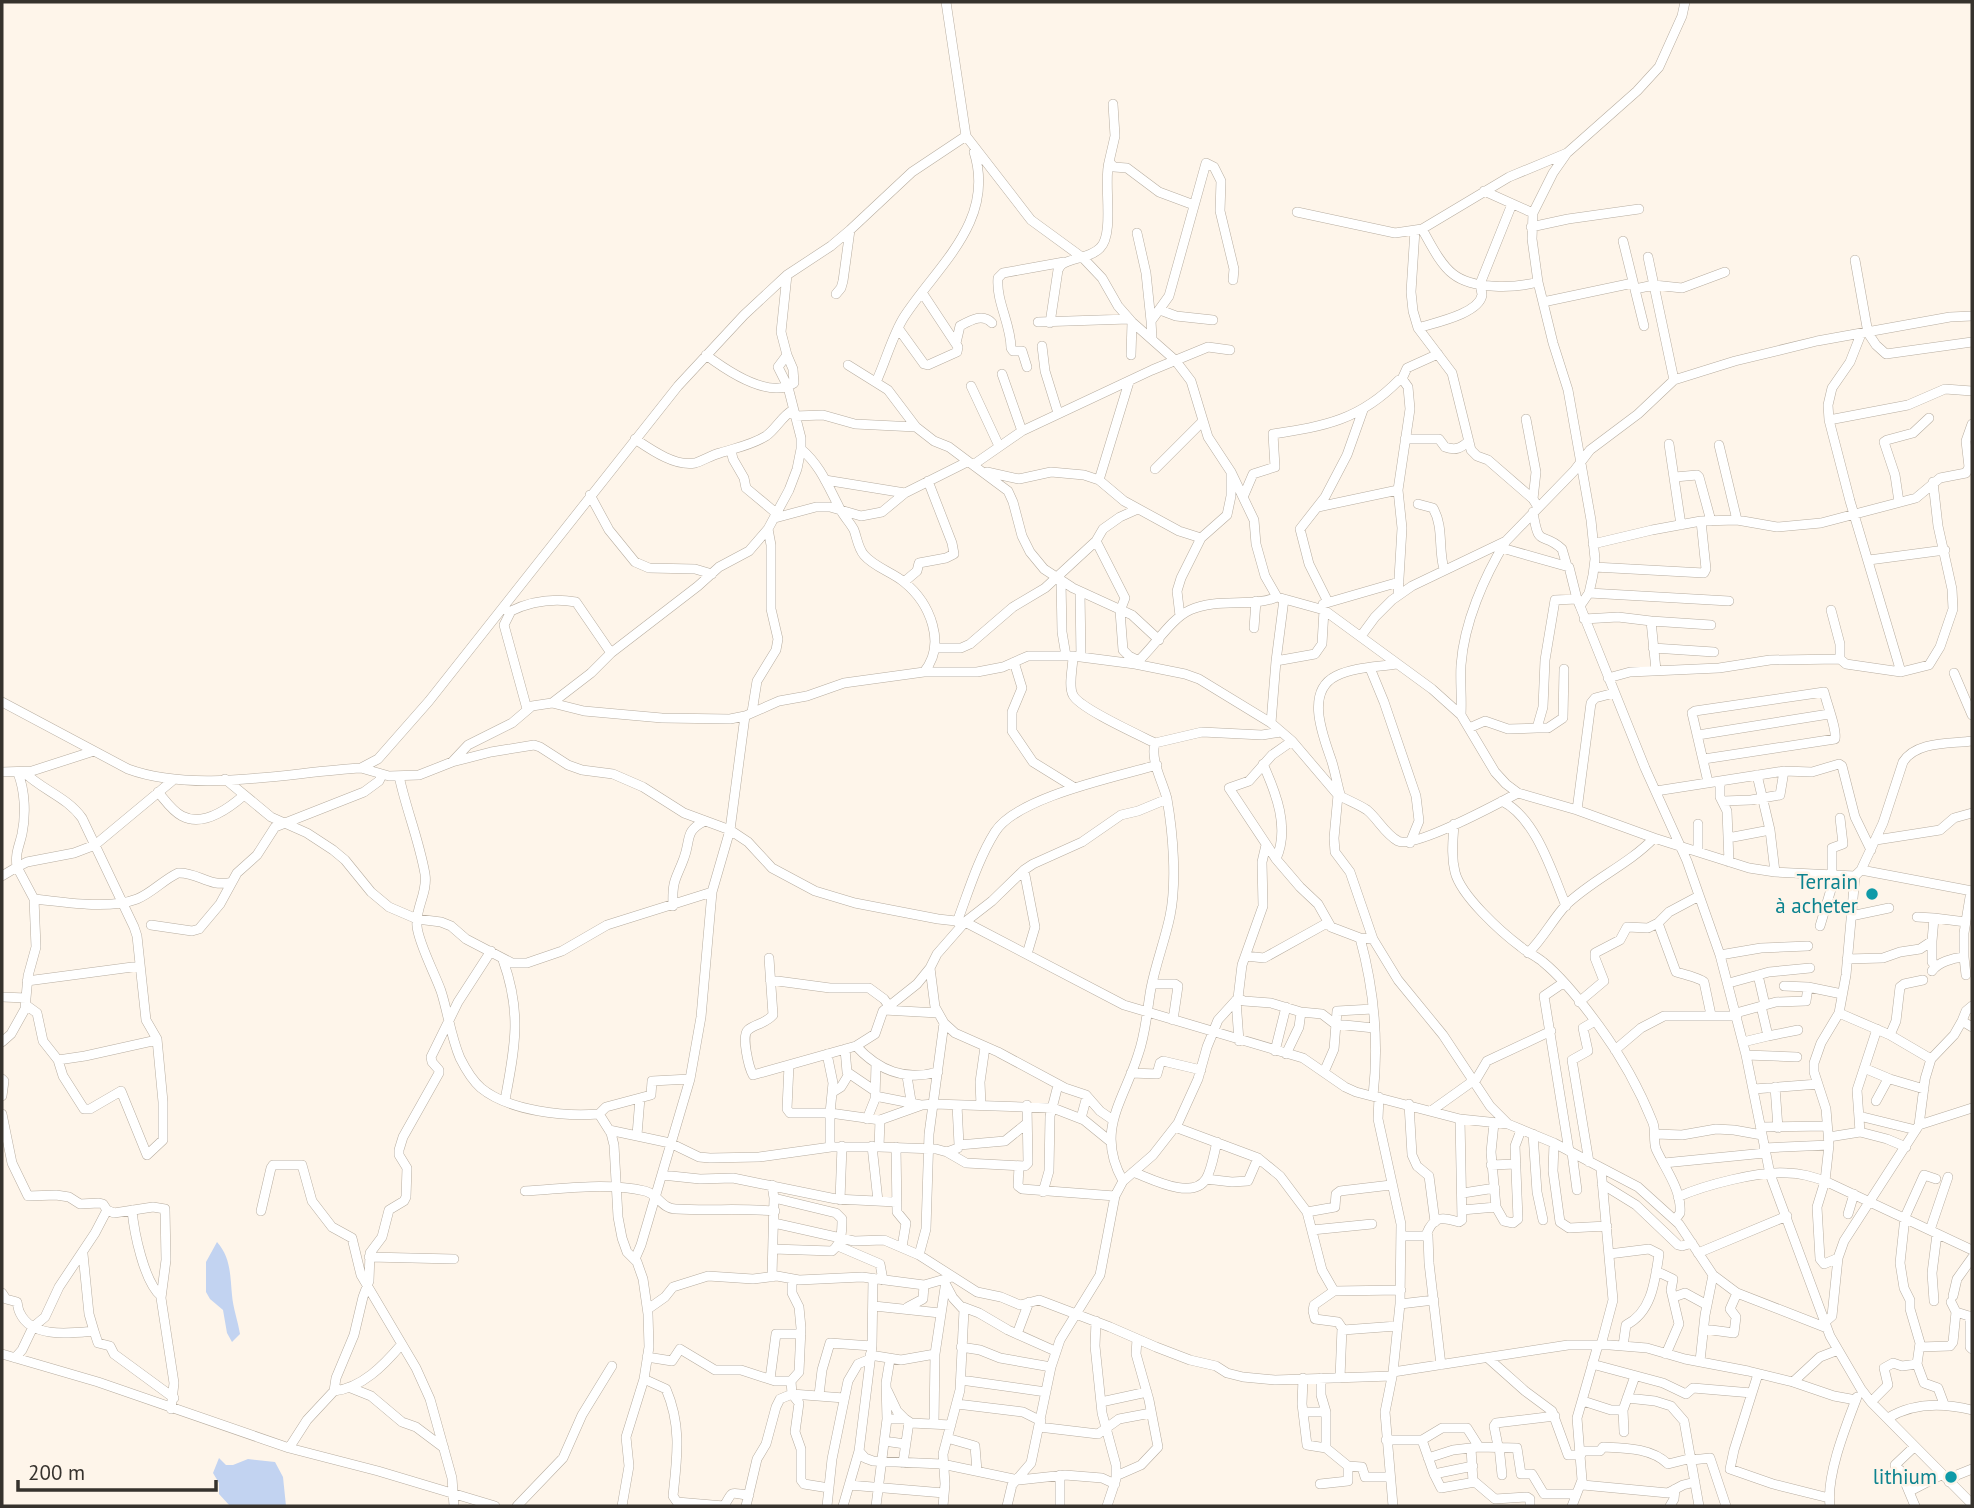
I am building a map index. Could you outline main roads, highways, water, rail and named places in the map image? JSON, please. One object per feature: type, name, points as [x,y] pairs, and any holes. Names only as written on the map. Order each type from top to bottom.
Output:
[{"type":"water","points":[[217,1242],[229,1267],[240,1334],[232,1342],[227,1333],[223,1310],[206,1292],[206,1262]]},
{"type":"water","points":[[219,1458],[226,1465],[248,1459],[275,1462],[283,1477],[286,1506],[230,1506],[219,1494],[219,1483],[213,1473]]},
{"type":"place","name":"Terrain à acheter","points":[[1872,894]]},
{"type":"place","name":"lithium","points":[[1951,1477]]}]
